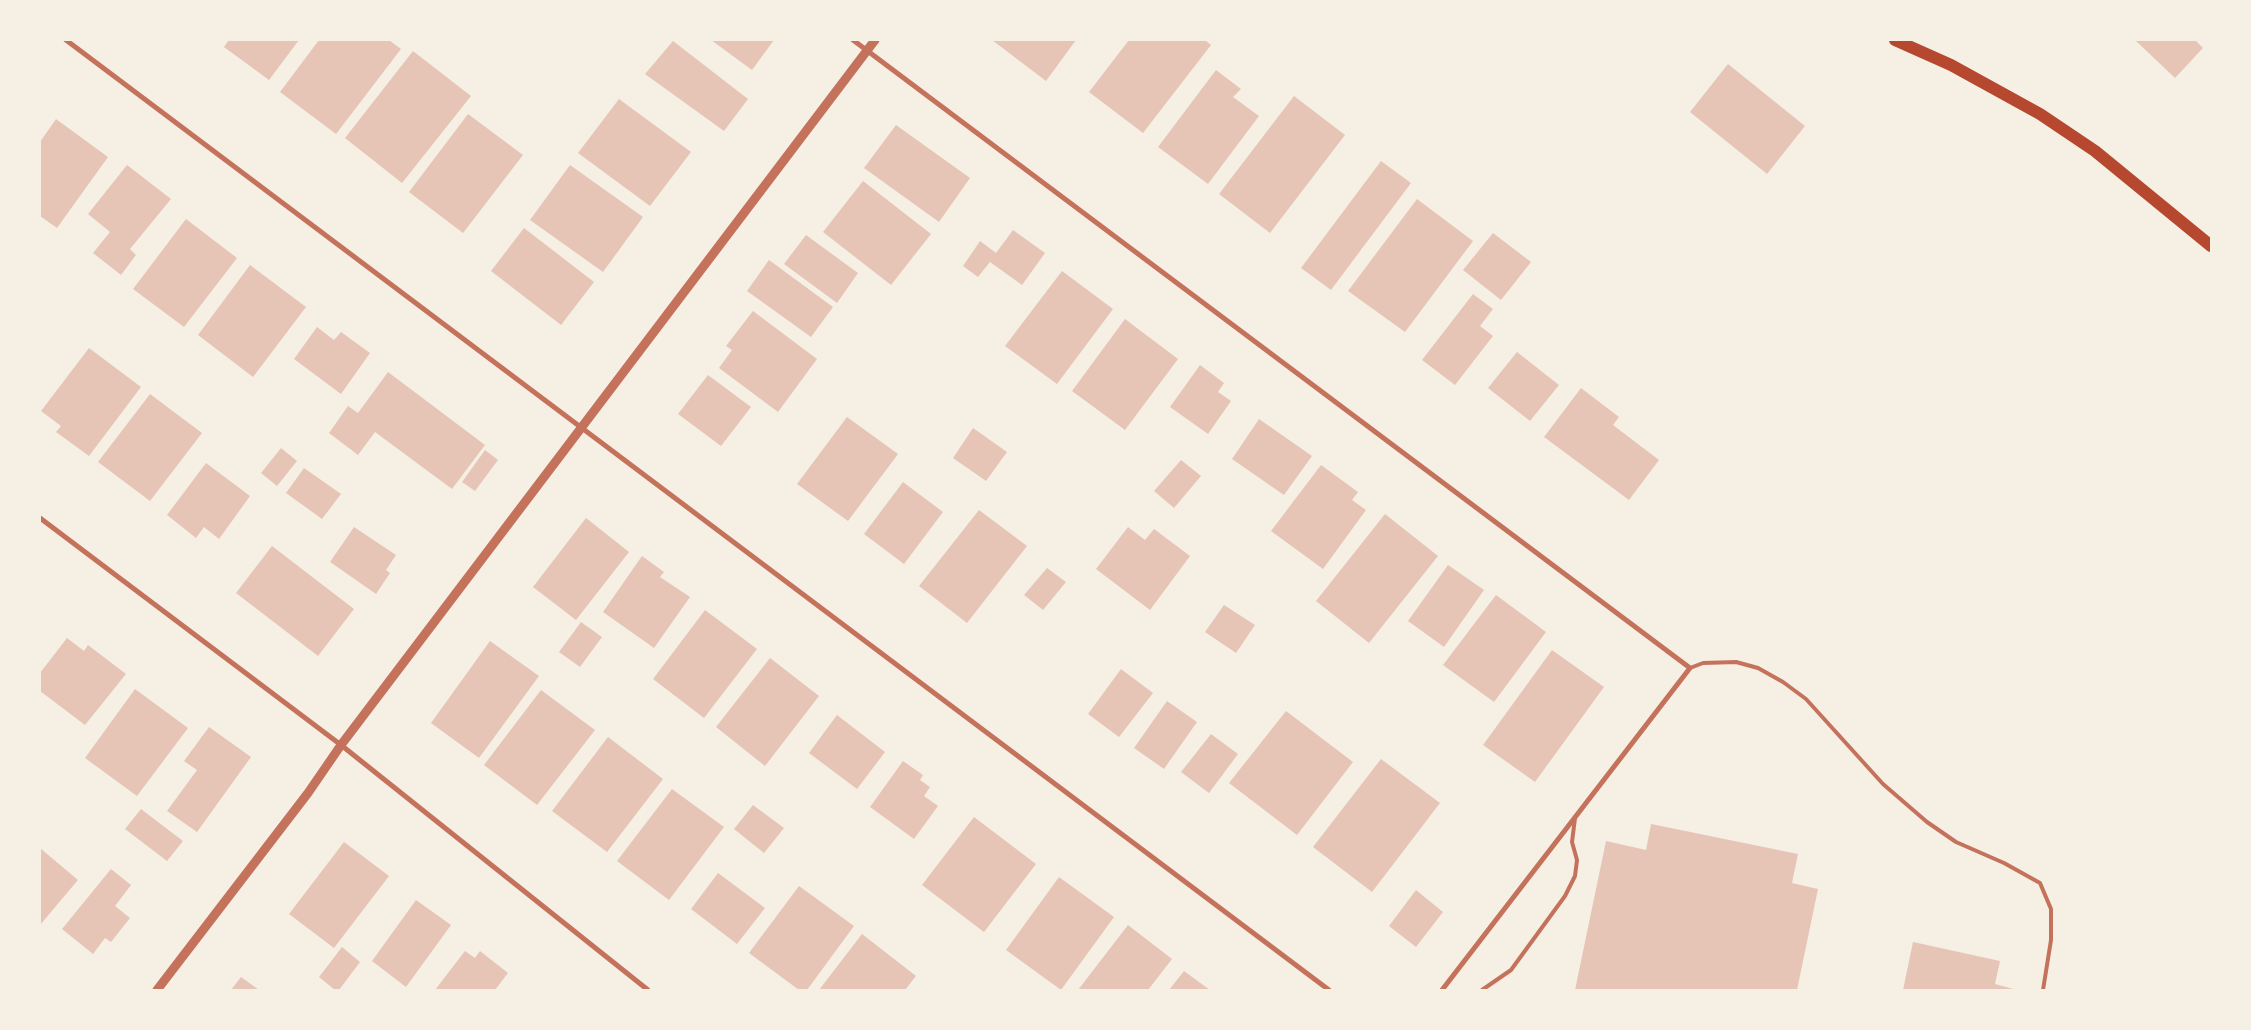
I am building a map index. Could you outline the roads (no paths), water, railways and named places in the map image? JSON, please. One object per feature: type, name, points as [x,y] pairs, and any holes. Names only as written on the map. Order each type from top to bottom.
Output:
[{"type":"main road","points":[[1895,40],[1951,65],[2040,114],[2095,151],[2211,246]]},
{"type":"street","points":[[66,40],[1329,990]]},
{"type":"street","points":[[853,40],[1690,668],[1442,990]]},
{"type":"street","points":[[157,990],[308,793],[341,745],[580,427],[875,40]]},
{"type":"street","points":[[40,518],[341,745],[648,990]]},
{"type":"lane","points":[[1690,668],[1703,663],[1736,662],[1758,668],[1783,682],[1806,699],[1883,784],[1927,822],[1956,842],[2004,863],[2040,883],[2051,909],[2051,940],[2043,990]]},
{"type":"lane","points":[[1482,990],[1511,970],[1565,896],[1575,876],[1576,860],[1572,842],[1575,818]]}]
